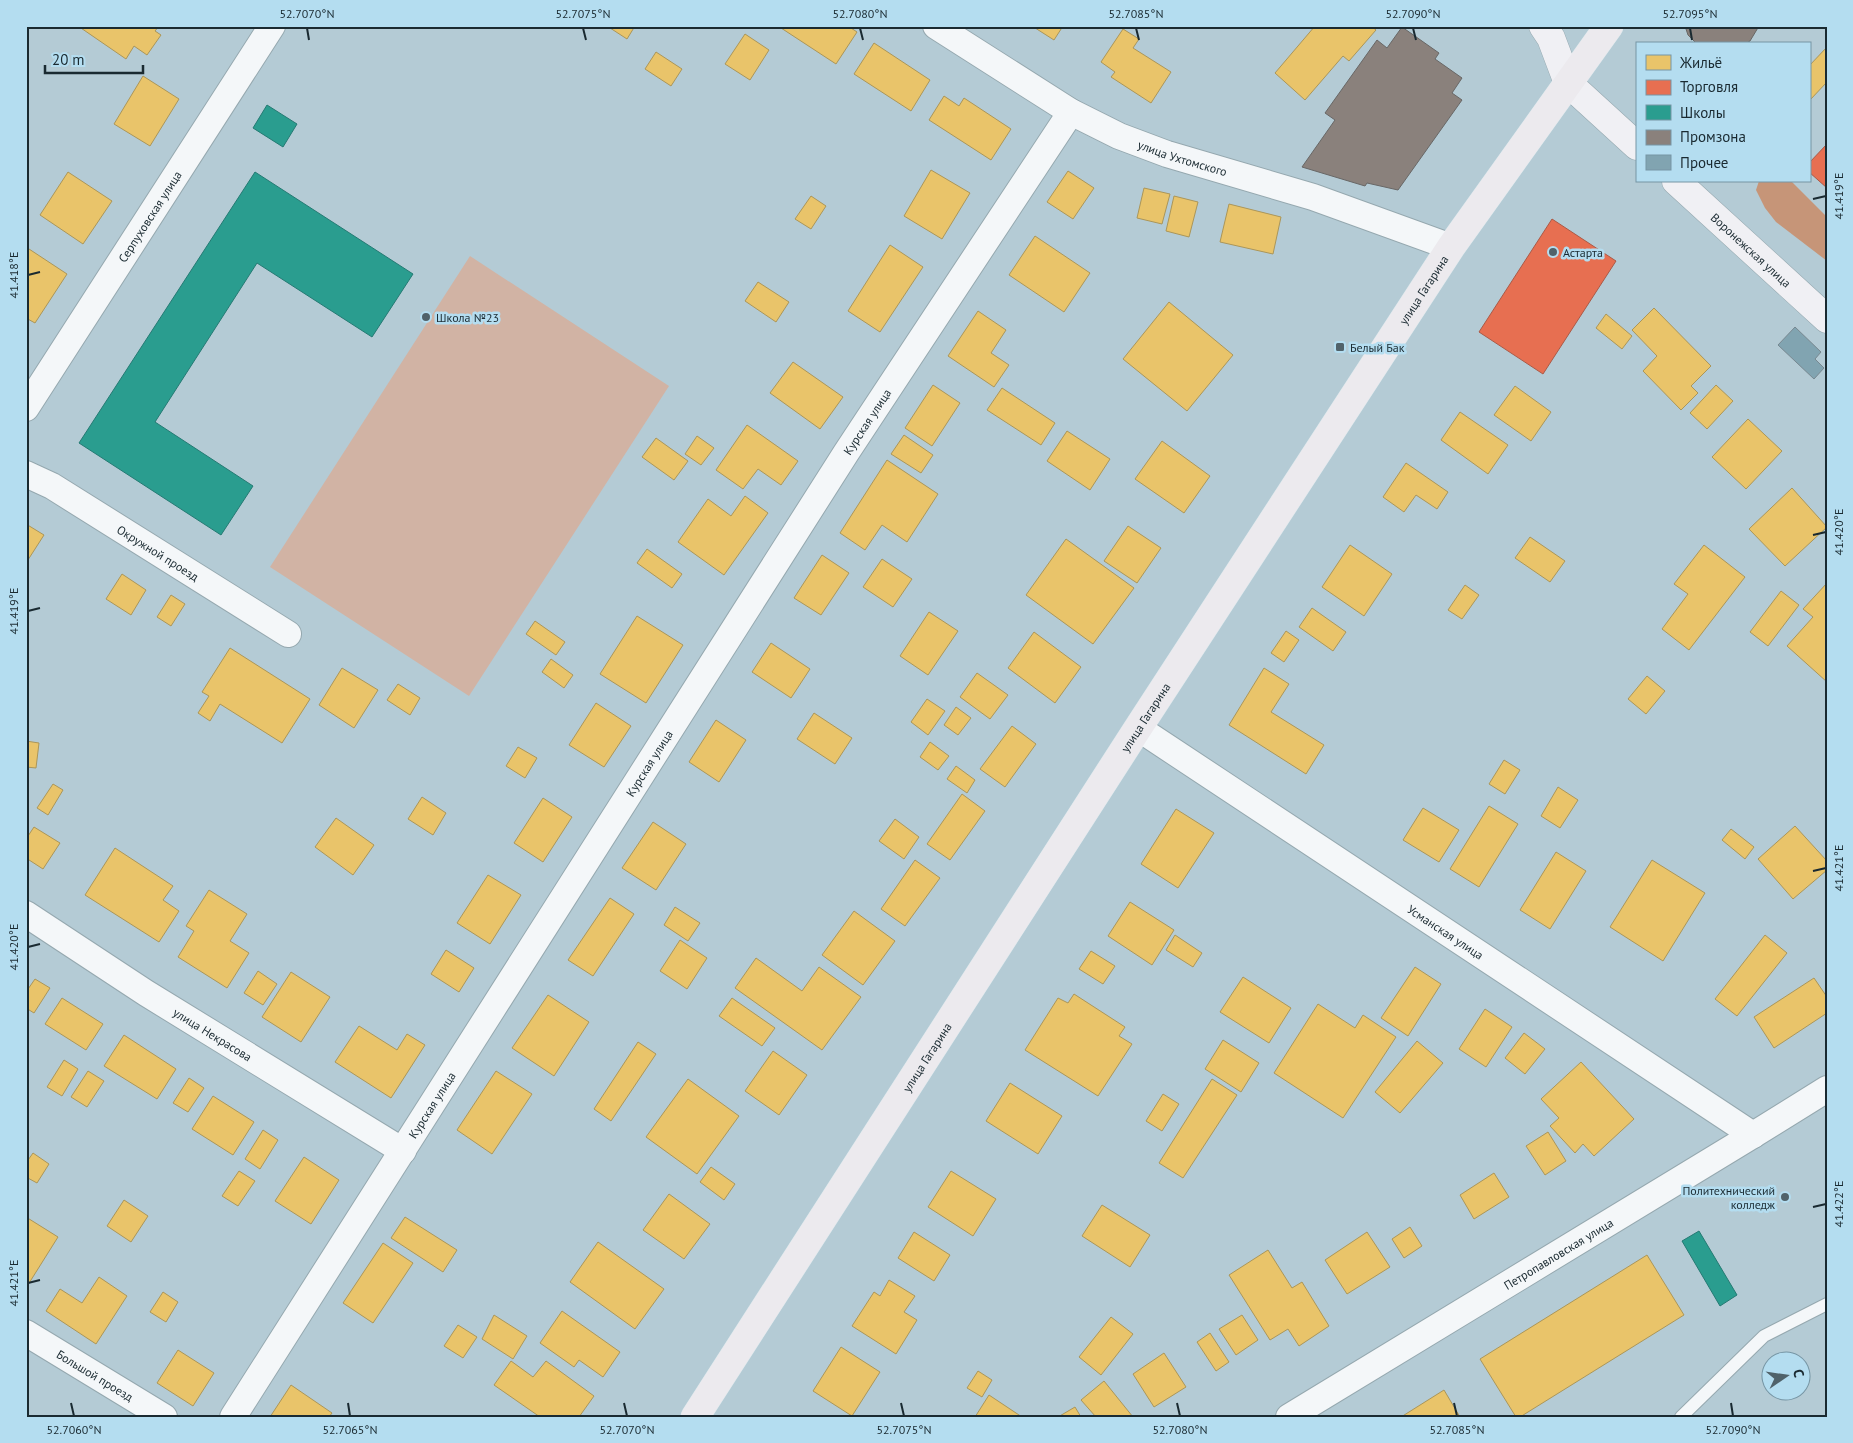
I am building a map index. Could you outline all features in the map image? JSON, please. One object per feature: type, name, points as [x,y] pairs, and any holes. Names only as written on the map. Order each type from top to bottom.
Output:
[{"type":"main road","points":[[1543,26],[1551,38],[1568,83],[1636,145]]},
{"type":"main road","name":"улица Гагарина","points":[[695,1417],[1138,728],[1451,247],[1609,26]]},
{"type":"main road","name":"Воронежская улица","points":[[1677,182],[1827,319]]},
{"type":"street","name":"улица Ухтомского","points":[[936,26],[1071,112],[1119,136],[1167,154],[1313,197],[1451,247]]},
{"type":"street","name":"Серпуховская улица","points":[[26,408],[263,29]]},
{"type":"street","name":"Курская улица","points":[[233,1417],[846,453],[1071,112]]},
{"type":"street","name":"Окружной проезд","points":[[26,474],[52,486],[288,634]]},
{"type":"street","name":"Усманская улица","points":[[1138,728],[1753,1135]]},
{"type":"street","name":"улица Некрасова","points":[[26,914],[146,993],[403,1151]]},
{"type":"street","name":"Петропавловская улица","points":[[1289,1417],[1827,1089]]},
{"type":"street","name":"Большой проезд","points":[[26,1333],[164,1417]]},
{"type":"lane","points":[[1681,1417],[1764,1336],[1827,1304]]},
{"type":"shaded area","points":[[1759,182],[1792,182],[1827,217],[1827,261],[1776,222],[1765,208],[1756,190]]},
{"type":"shaded area","points":[[470,256],[669,386],[469,696],[270,567]]},
{"type":"building: Жильё","points":[[78,26],[159,26],[155,31],[161,35],[147,55],[134,46],[126,59]]},
{"type":"building: Жильё","points":[[607,26],[635,26],[627,39]]},
{"type":"building: Жильё","points":[[778,26],[848,26],[857,32],[836,64]]},
{"type":"building: Жильё","points":[[1032,26],[1063,26],[1054,40]]},
{"type":"building: Жильё","points":[[1315,26],[1371,26],[1376,30],[1349,61],[1343,56],[1305,100],[1275,73]]},
{"type":"building: Жильё","points":[[1123,29],[1139,39],[1133,48],[1171,72],[1151,103],[1111,77],[1115,72],[1101,62]]},
{"type":"building: Жильё","points":[[745,34],[769,50],[750,80],[725,64]]},
{"type":"building: Жильё","points":[[874,43],[930,80],[911,111],[854,74]]},
{"type":"building: Жильё","points":[[1827,47],[1827,82],[1810,100],[1810,65]]},
{"type":"building: Жильё","points":[[656,52],[682,69],[671,86],[645,69]]},
{"type":"building: Жильё","points":[[143,76],[179,99],[150,146],[114,124]]},
{"type":"building: Жильё","points":[[944,96],[959,106],[964,98],[1011,129],[991,160],[929,120]]},
{"type":"building: Жильё","points":[[931,170],[970,193],[942,239],[904,216]]},
{"type":"building: Жильё","points":[[1068,171],[1094,188],[1073,219],[1047,202]]},
{"type":"building: Жильё","points":[[68,172],[112,201],[83,244],[40,215]]},
{"type":"building: Жильё","points":[[1144,188],[1170,194],[1162,224],[1137,218]]},
{"type":"building: Жильё","points":[[811,196],[826,206],[811,229],[795,219]]},
{"type":"building: Жильё","points":[[1174,196],[1198,202],[1189,237],[1166,231]]},
{"type":"building: Жильё","points":[[1229,204],[1281,217],[1273,254],[1220,242]]},
{"type":"building: Жильё","points":[[1035,236],[1090,273],[1064,312],[1009,275]]},
{"type":"building: Жильё","points":[[890,245],[923,267],[880,332],[848,311]]},
{"type":"building: Жильё","points":[[26,247],[67,274],[35,323],[26,318]]},
{"type":"building: Жильё","points":[[758,282],[789,302],[776,322],[745,301]]},
{"type":"building: Жильё","points":[[1169,302],[1233,355],[1187,411],[1123,359]]},
{"type":"building: Жильё","points":[[1654,308],[1711,366],[1691,386],[1698,393],[1681,410],[1643,371],[1657,356],[1632,330]]},
{"type":"building: Жильё","points":[[978,311],[1006,330],[991,353],[1009,365],[994,387],[948,356]]},
{"type":"building: Жильё","points":[[1606,314],[1632,336],[1622,349],[1596,328]]},
{"type":"building: Жильё","points":[[793,362],[843,397],[820,429],[770,393]]},
{"type":"building: Жильё","points":[[933,385],[960,403],[932,446],[905,428]]},
{"type":"building: Жильё","points":[[1716,385],[1733,401],[1707,429],[1690,413]]},
{"type":"building: Жильё","points":[[1515,386],[1551,412],[1531,441],[1494,415]]},
{"type":"building: Жильё","points":[[1002,388],[1055,423],[1041,445],[987,410]]},
{"type":"building: Жильё","points":[[1460,412],[1508,445],[1488,474],[1441,440]]},
{"type":"building: Жильё","points":[[1748,419],[1782,451],[1746,489],[1712,457]]},
{"type":"building: Жильё","points":[[747,425],[798,461],[781,485],[758,469],[743,489],[716,470]]},
{"type":"building: Жильё","points":[[1067,431],[1110,459],[1090,490],[1047,461]]},
{"type":"building: Жильё","points":[[904,435],[933,455],[921,473],[891,454]]},
{"type":"building: Жильё","points":[[697,436],[714,448],[701,465],[685,454]]},
{"type":"building: Жильё","points":[[656,438],[688,461],[674,480],[642,457]]},
{"type":"building: Жильё","points":[[1162,441],[1210,476],[1184,513],[1135,479]]},
{"type":"building: Жильё","points":[[887,460],[938,494],[907,542],[882,525],[865,550],[840,533]]},
{"type":"building: Жильё","points":[[1406,463],[1448,492],[1437,509],[1416,495],[1404,512],[1383,497]]},
{"type":"building: Жильё","points":[[1792,488],[1827,527],[1785,566],[1749,529]]},
{"type":"building: Жильё","points":[[745,496],[768,513],[724,575],[678,542],[708,499],[731,516]]},
{"type":"building: Жильё","points":[[26,524],[44,535],[26,563]]},
{"type":"building: Жильё","points":[[1128,526],[1161,548],[1137,583],[1104,561]]},
{"type":"building: Жильё","points":[[1530,537],[1565,561],[1550,582],[1515,558]]},
{"type":"building: Жильё","points":[[1066,539],[1134,588],[1093,644],[1026,595]]},
{"type":"building: Жильё","points":[[1350,545],[1392,574],[1364,616],[1322,587]]},
{"type":"building: Жильё","points":[[1704,545],[1745,577],[1689,650],[1662,629],[1688,594],[1674,584]]},
{"type":"building: Жильё","points":[[647,549],[682,574],[672,588],[637,563]]},
{"type":"building: Жильё","points":[[822,555],[849,573],[821,615],[794,598]]},
{"type":"building: Жильё","points":[[882,559],[912,579],[893,607],[863,587]]},
{"type":"building: Жильё","points":[[122,574],[146,590],[131,615],[106,599]]},
{"type":"building: Жильё","points":[[1827,583],[1827,682],[1787,646],[1813,617],[1803,609]]},
{"type":"building: Жильё","points":[[1465,585],[1479,595],[1462,619],[1448,610]]},
{"type":"building: Жильё","points":[[1781,591],[1799,605],[1768,646],[1750,632]]},
{"type":"building: Жильё","points":[[171,595],[185,604],[171,626],[157,617]]},
{"type":"building: Жильё","points":[[1312,608],[1346,632],[1333,651],[1299,627]]},
{"type":"building: Жильё","points":[[929,612],[958,631],[928,675],[900,656]]},
{"type":"building: Жильё","points":[[637,616],[683,645],[646,703],[600,674]]},
{"type":"building: Жильё","points":[[535,621],[565,642],[556,655],[526,634]]},
{"type":"building: Жильё","points":[[1286,631],[1299,640],[1284,662],[1271,653]]},
{"type":"building: Жильё","points":[[1034,632],[1081,667],[1055,703],[1008,668]]},
{"type":"building: Жильё","points":[[771,643],[810,669],[791,698],[752,672]]},
{"type":"building: Жильё","points":[[230,648],[310,699],[282,743],[220,704],[210,721],[198,713],[209,696],[202,692]]},
{"type":"building: Жильё","points":[[551,659],[573,675],[564,688],[542,672]]},
{"type":"building: Жильё","points":[[342,668],[378,690],[354,728],[319,705]]},
{"type":"building: Жильё","points":[[1264,668],[1289,684],[1271,712],[1324,745],[1306,774],[1229,725]]},
{"type":"building: Жильё","points":[[977,673],[1008,695],[990,719],[960,697]]},
{"type":"building: Жильё","points":[[1647,676],[1665,691],[1646,714],[1628,699]]},
{"type":"building: Жильё","points":[[398,684],[420,698],[410,715],[387,700]]},
{"type":"building: Жильё","points":[[927,699],[945,711],[928,735],[911,722]]},
{"type":"building: Жильё","points":[[596,703],[631,726],[604,767],[569,745]]},
{"type":"building: Жильё","points":[[956,707],[971,718],[958,735],[944,725]]},
{"type":"building: Жильё","points":[[814,713],[852,738],[835,764],[797,739]]},
{"type":"building: Жильё","points":[[716,720],[746,740],[719,782],[689,762]]},
{"type":"building: Жильё","points":[[1012,726],[1036,744],[1005,787],[980,769]]},
{"type":"building: Жильё","points":[[26,741],[39,743],[36,768],[26,767]]},
{"type":"building: Жильё","points":[[930,742],[949,756],[938,770],[920,757]]},
{"type":"building: Жильё","points":[[518,747],[537,758],[525,778],[506,766]]},
{"type":"building: Жильё","points":[[1504,760],[1520,770],[1505,794],[1489,784]]},
{"type":"building: Жильё","points":[[956,766],[975,780],[967,793],[947,779]]},
{"type":"building: Жильё","points":[[53,784],[63,790],[48,815],[37,808]]},
{"type":"building: Жильё","points":[[1558,787],[1578,800],[1560,828],[1541,816]]},
{"type":"building: Жильё","points":[[962,794],[985,811],[950,860],[927,844]]},
{"type":"building: Жильё","points":[[422,797],[446,813],[433,835],[408,819]]},
{"type":"building: Жильё","points":[[543,798],[572,817],[543,862],[514,843]]},
{"type":"building: Жильё","points":[[1489,806],[1518,824],[1479,887],[1450,869]]},
{"type":"building: Жильё","points":[[1423,808],[1459,830],[1439,862],[1403,840]]},
{"type":"building: Жильё","points":[[1176,809],[1214,833],[1178,888],[1141,864]]},
{"type":"building: Жильё","points":[[336,818],[374,845],[353,875],[315,847]]},
{"type":"building: Жильё","points":[[895,819],[919,837],[904,859],[879,841]]},
{"type":"building: Жильё","points":[[653,822],[686,844],[656,890],[622,868]]},
{"type":"building: Жильё","points":[[1795,826],[1827,861],[1827,870],[1793,899],[1758,859]]},
{"type":"building: Жильё","points":[[34,827],[60,843],[43,869],[26,858],[26,839]]},
{"type":"building: Жильё","points":[[1731,829],[1754,847],[1745,859],[1722,840]]},
{"type":"building: Жильё","points":[[115,848],[173,886],[163,900],[179,911],[159,942],[85,895]]},
{"type":"building: Жильё","points":[[1556,852],[1586,871],[1550,929],[1520,910]]},
{"type":"building: Жильё","points":[[915,860],[940,878],[905,926],[881,909]]},
{"type":"building: Жильё","points":[[1652,860],[1705,893],[1663,961],[1610,927]]},
{"type":"building: Жильё","points":[[488,875],[521,895],[490,944],[457,923]]},
{"type":"building: Жильё","points":[[209,890],[247,914],[230,941],[249,953],[227,988],[178,957],[194,931],[186,926]]},
{"type":"building: Жильё","points":[[610,898],[634,914],[593,976],[568,960]]},
{"type":"building: Жильё","points":[[1130,902],[1174,930],[1152,965],[1108,936]]},
{"type":"building: Жильё","points":[[675,907],[700,923],[688,941],[664,925]]},
{"type":"building: Жильё","points":[[854,911],[895,941],[863,985],[822,955]]},
{"type":"building: Жильё","points":[[1175,935],[1202,953],[1193,967],[1166,950]]},
{"type":"building: Жильё","points":[[1765,935],[1787,953],[1737,1016],[1715,999]]},
{"type":"building: Жильё","points":[[680,940],[707,958],[687,989],[660,971]]},
{"type":"building: Жильё","points":[[446,950],[474,968],[459,992],[431,974]]},
{"type":"building: Жильё","points":[[1091,951],[1115,966],[1103,984],[1079,969]]},
{"type":"building: Жильё","points":[[756,958],[802,991],[819,967],[861,997],[822,1050],[735,988]]},
{"type":"building: Жильё","points":[[1415,967],[1441,984],[1408,1036],[1381,1018]]},
{"type":"building: Жильё","points":[[258,971],[277,984],[263,1005],[244,993]]},
{"type":"building: Жильё","points":[[291,972],[330,997],[301,1042],[262,1017]]},
{"type":"building: Жильё","points":[[1243,977],[1291,1008],[1269,1043],[1220,1012]]},
{"type":"building: Жильё","points":[[1814,978],[1827,997],[1827,1013],[1774,1048],[1754,1017]]},
{"type":"building: Жильё","points":[[35,979],[50,988],[34,1013],[26,1008],[26,992]]},
{"type":"building: Жильё","points":[[1074,994],[1125,1027],[1119,1036],[1132,1044],[1098,1096],[1025,1050],[1058,998],[1068,1003]]},
{"type":"building: Жильё","points":[[548,995],[589,1022],[554,1076],[512,1048]]},
{"type":"building: Жильё","points":[[62,998],[103,1024],[86,1050],[45,1024]]},
{"type":"building: Жильё","points":[[732,998],[775,1028],[762,1046],[719,1016]]},
{"type":"building: Жильё","points":[[1318,1004],[1355,1028],[1363,1015],[1396,1037],[1343,1118],[1274,1073]]},
{"type":"building: Жильё","points":[[1485,1009],[1512,1027],[1486,1067],[1459,1049]]},
{"type":"building: Жильё","points":[[359,1026],[397,1050],[407,1034],[425,1045],[391,1098],[335,1062]]},
{"type":"building: Жильё","points":[[1524,1033],[1545,1049],[1525,1074],[1505,1058]]},
{"type":"building: Жильё","points":[[124,1035],[176,1069],[157,1099],[104,1066]]},
{"type":"building: Жильё","points":[[1223,1040],[1259,1063],[1241,1092],[1205,1069]]},
{"type":"building: Жильё","points":[[1417,1041],[1443,1063],[1400,1113],[1375,1092]]},
{"type":"building: Жильё","points":[[638,1042],[656,1054],[611,1121],[594,1109]]},
{"type":"building: Жильё","points":[[773,1051],[807,1075],[779,1115],[745,1091]]},
{"type":"building: Жильё","points":[[64,1060],[78,1069],[62,1096],[47,1087]]},
{"type":"building: Жильё","points":[[1581,1062],[1634,1119],[1594,1156],[1583,1144],[1575,1153],[1550,1126],[1559,1118],[1541,1099]]},
{"type":"building: Жильё","points":[[88,1071],[104,1081],[87,1107],[71,1097]]},
{"type":"building: Жильё","points":[[496,1071],[532,1094],[492,1154],[457,1130]]},
{"type":"building: Жильё","points":[[189,1078],[204,1088],[188,1112],[173,1103]]},
{"type":"building: Жильё","points":[[688,1079],[739,1116],[697,1174],[646,1137]]},
{"type":"building: Жильё","points":[[1212,1079],[1237,1095],[1183,1178],[1159,1163]]},
{"type":"building: Жильё","points":[[1010,1083],[1062,1116],[1038,1154],[986,1121]]},
{"type":"building: Жильё","points":[[1163,1094],[1179,1104],[1162,1131],[1146,1121]]},
{"type":"building: Жильё","points":[[213,1096],[254,1122],[233,1155],[192,1129]]},
{"type":"building: Жильё","points":[[263,1130],[278,1140],[260,1169],[245,1159]]},
{"type":"building: Жильё","points":[[1548,1132],[1566,1161],[1545,1175],[1526,1146]]},
{"type":"building: Жильё","points":[[33,1153],[49,1164],[37,1183],[26,1177],[26,1163]]},
{"type":"building: Жильё","points":[[304,1157],[339,1180],[311,1224],[275,1201]]},
{"type":"building: Жильё","points":[[711,1167],[735,1184],[724,1200],[700,1182]]},
{"type":"building: Жильё","points":[[239,1171],[255,1181],[238,1206],[222,1196]]},
{"type":"building: Жильё","points":[[951,1171],[996,1199],[973,1236],[928,1207]]},
{"type":"building: Жильё","points":[[1494,1173],[1509,1197],[1474,1219],[1460,1195]]},
{"type":"building: Жильё","points":[[669,1194],[710,1224],[684,1259],[643,1230]]},
{"type":"building: Жильё","points":[[124,1200],[148,1216],[131,1242],[107,1226]]},
{"type":"building: Жильё","points":[[1102,1205],[1150,1235],[1130,1267],[1082,1236]]},
{"type":"building: Жильё","points":[[26,1217],[58,1237],[26,1288]]},
{"type":"building: Жильё","points":[[405,1217],[457,1250],[443,1272],[391,1238]]},
{"type":"building: Жильё","points":[[1410,1227],[1422,1246],[1404,1258],[1392,1239]]},
{"type":"building: Жильё","points":[[914,1232],[950,1255],[934,1281],[898,1258]]},
{"type":"building: Жильё","points":[[1367,1232],[1390,1267],[1347,1294],[1325,1260]]},
{"type":"building: Жильё","points":[[598,1242],[664,1289],[635,1329],[570,1282]]},
{"type":"building: Жильё","points":[[383,1243],[413,1263],[373,1323],[343,1303]]},
{"type":"building: Жильё","points":[[1268,1250],[1292,1288],[1302,1282],[1329,1326],[1299,1346],[1288,1329],[1270,1340],[1229,1275]]},
{"type":"building: Жильё","points":[[1647,1255],[1684,1315],[1520,1417],[1516,1417],[1480,1359]]},
{"type":"building: Жильё","points":[[99,1277],[127,1296],[96,1344],[46,1311],[60,1289],[82,1303]]},
{"type":"building: Жильё","points":[[889,1280],[915,1296],[904,1312],[917,1320],[896,1354],[852,1326],[874,1292],[880,1296]]},
{"type":"building: Жильё","points":[[163,1292],[178,1302],[166,1322],[150,1312]]},
{"type":"building: Жильё","points":[[562,1311],[620,1352],[603,1377],[579,1360],[574,1367],[540,1343]]},
{"type":"building: Жильё","points":[[494,1315],[527,1336],[513,1359],[482,1339]]},
{"type":"building: Жильё","points":[[1242,1315],[1258,1340],[1236,1355],[1219,1329]]},
{"type":"building: Жильё","points":[[1111,1317],[1133,1334],[1101,1375],[1079,1357]]},
{"type":"building: Жильё","points":[[458,1325],[477,1337],[463,1358],[444,1346]]},
{"type":"building: Жильё","points":[[1210,1333],[1229,1362],[1216,1371],[1197,1342]]},
{"type":"building: Жильё","points":[[841,1347],[880,1372],[852,1416],[813,1391]]},
{"type":"building: Жильё","points":[[178,1350],[214,1373],[193,1406],[157,1383]]},
{"type":"building: Жильё","points":[[1164,1353],[1186,1387],[1154,1407],[1133,1374]]},
{"type":"building: Жильё","points":[[511,1361],[533,1377],[546,1361],[594,1396],[579,1417],[540,1417],[494,1385]]},
{"type":"building: Жильё","points":[[978,1371],[992,1380],[982,1397],[967,1388]]},
{"type":"building: Жильё","points":[[1104,1381],[1133,1417],[1096,1417],[1081,1400]]},
{"type":"building: Жильё","points":[[291,1385],[332,1413],[329,1417],[270,1417]]},
{"type":"building: Жильё","points":[[1444,1390],[1460,1417],[1401,1417]]},
{"type":"building: Жильё","points":[[989,1395],[1022,1417],[975,1417]]},
{"type":"building: Жильё","points":[[1075,1407],[1081,1417],[1058,1417]]},
{"type":"building: Торговля","points":[[1827,144],[1827,188],[1810,173],[1810,162]]},
{"type":"building: Торговля","points":[[1552,219],[1616,261],[1543,374],[1479,332]]},
{"type":"building: Школы","points":[[267,105],[297,124],[283,147],[253,128]]},
{"type":"building: Школы","points":[[255,172],[413,274],[372,337],[257,263],[155,422],[253,486],[221,535],[79,443]]},
{"type":"building: Школы","points":[[1699,1231],[1737,1295],[1720,1306],[1682,1241]]},
{"type":"building: Промзона","points":[[1685,26],[1759,26],[1748,42],[1695,42],[1688,35]]},
{"type":"building: Промзона","points":[[1402,27],[1439,53],[1435,59],[1462,78],[1452,93],[1462,100],[1398,190],[1367,183],[1365,186],[1302,167],[1335,120],[1325,113],[1377,40],[1387,48]]},
{"type":"building: Прочее","points":[[1795,327],[1821,352],[1815,359],[1824,368],[1814,379],[1778,345]]},
{"type":"place","name":"Астарта","points":[[1553,252]]},
{"type":"place","name":"Школа №23","points":[[426,317]]},
{"type":"place","name":"Белый Бак","points":[[1340,347]]},
{"type":"place","name":"Политехнический колледж","points":[[1785,1197]]}]
